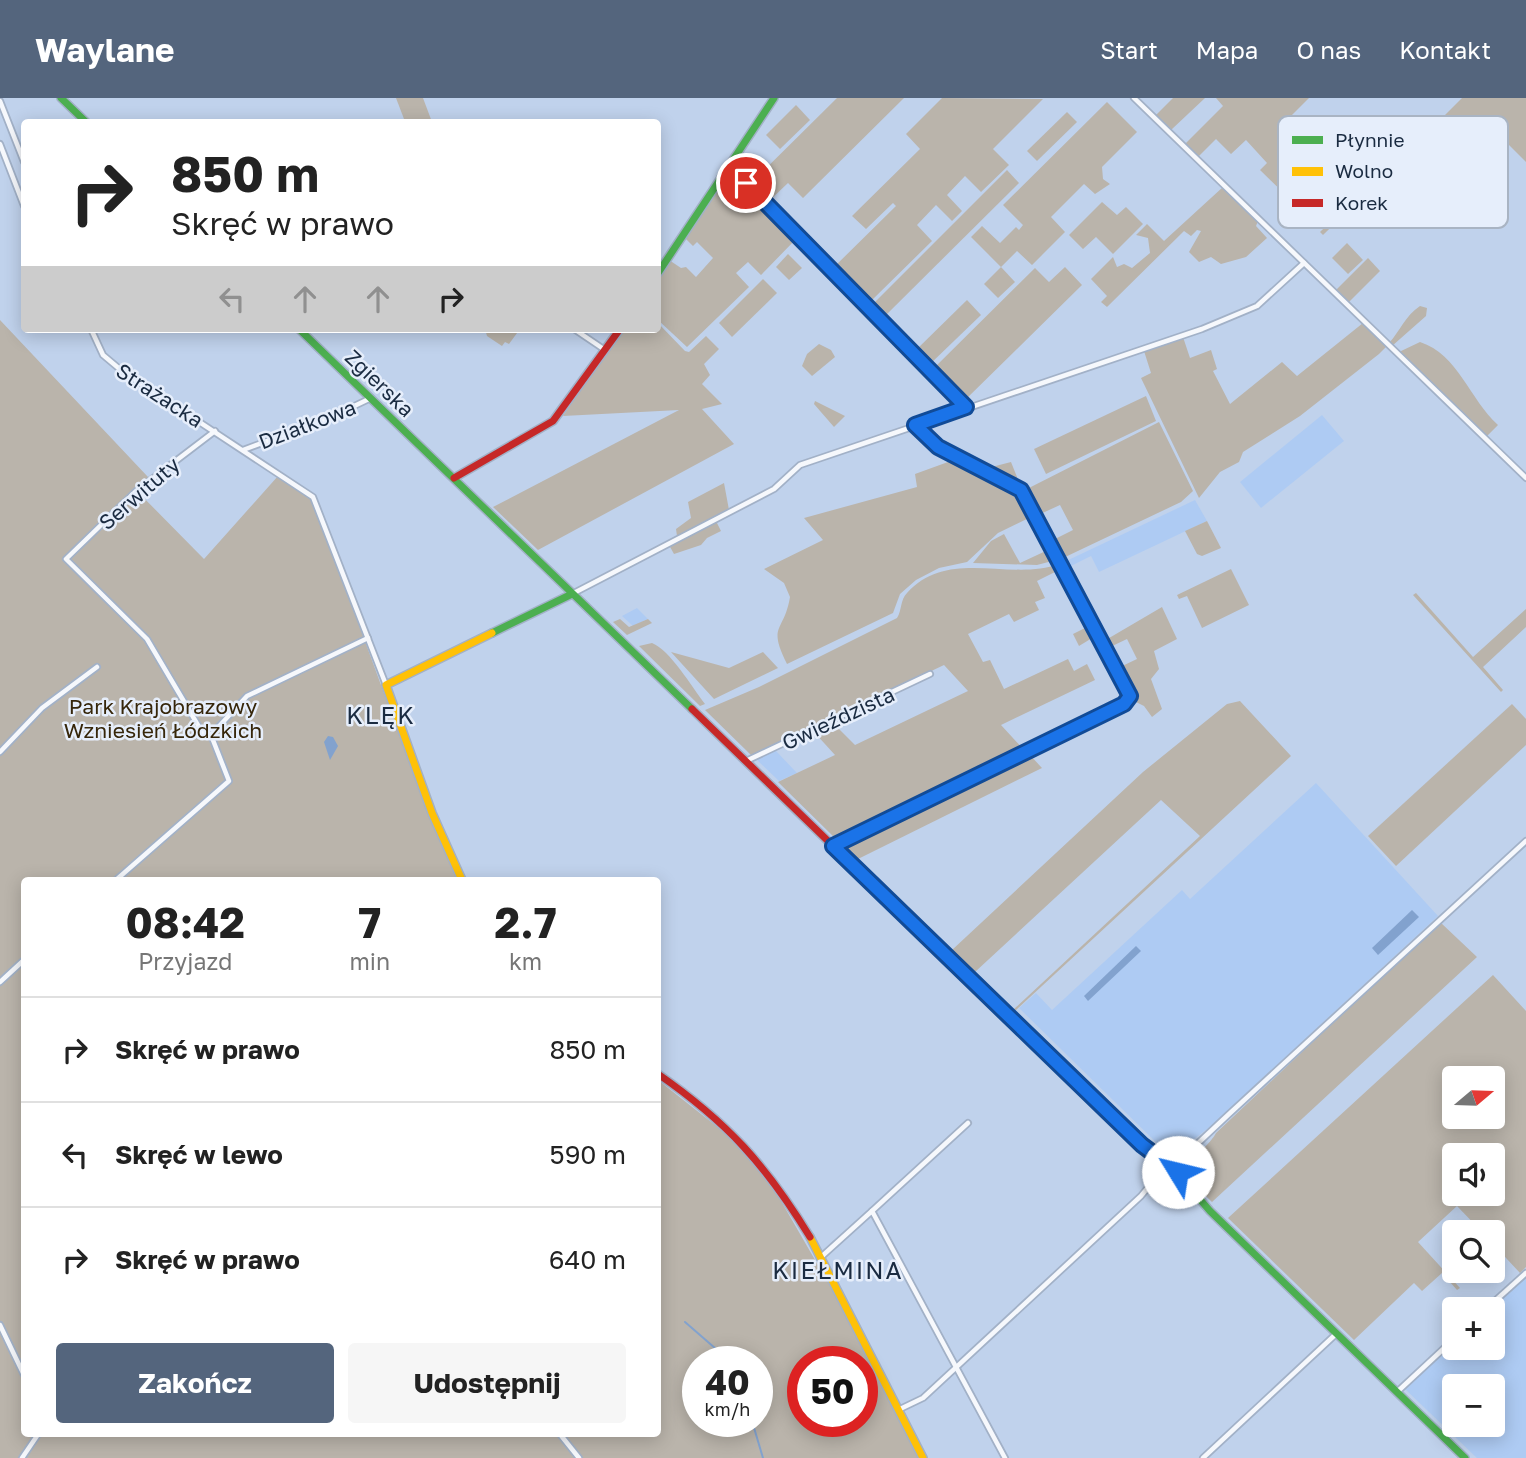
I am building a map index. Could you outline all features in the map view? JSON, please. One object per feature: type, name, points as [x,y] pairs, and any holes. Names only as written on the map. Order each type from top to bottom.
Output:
[{"type":"main road","points":[[61,98],[83,119]]},
{"type":"main road","points":[[661,268],[774,98]]},
{"type":"main road","name":"Zgierska","points":[[303,333],[1465,1458]]},
{"type":"main road","points":[[454,478],[553,421],[617,333]]},
{"type":"main road","points":[[461,877],[432,813],[386,685],[572,593]]},
{"type":"main road","points":[[661,1076],[724,1125],[747,1147],[773,1180],[820,1258],[923,1458]]},
{"type":"street","points":[[1134,98],[1526,478]]},
{"type":"street","points":[[0,102],[21,154]]},
{"type":"street","points":[[0,144],[21,198]]},
{"type":"street","points":[[728,167],[966,407]]},
{"type":"street","points":[[572,593],[774,489],[800,465],[1180,337],[1257,306],[1304,263]]},
{"type":"street","name":"Strażacka","points":[[93,333],[107,360],[314,499],[386,685]]},
{"type":"street","points":[[580,333],[605,351]]},
{"type":"street","name":"Działkowa","points":[[243,450],[327,419],[371,398]]},
{"type":"street","points":[[833,846],[1124,704],[1130,698],[1021,490],[938,447],[915,425]]},
{"type":"street","name":"Serwituty","points":[[211,735],[202,732],[139,629],[66,559],[135,492],[215,431]]},
{"type":"street","points":[[119,877],[229,780],[211,735],[247,696],[368,638]]},
{"type":"street","points":[[0,752],[42,708],[97,667]]},
{"type":"street","name":"Gwieździsta","points":[[746,761],[930,674]]},
{"type":"street","points":[[898,1411],[923,1398],[1526,841]]},
{"type":"street","points":[[0,982],[21,963]]},
{"type":"street","points":[[820,1258],[968,1123]]},
{"type":"street","points":[[872,1210],[1005,1458]]},
{"type":"street","points":[[1499,1297],[1526,1273]]},
{"type":"street","points":[[0,1325],[21,1369]]},
{"type":"street","points":[[1203,1458],[1336,1334]]},
{"type":"street","points":[[1396,1392],[1442,1350]]},
{"type":"street","points":[[22,1458],[36,1437]]},
{"type":"street","points":[[562,1437],[579,1458]]},
{"type":"shaded area","points":[[1322,415],[1344,441],[1261,508],[1240,482]]},
{"type":"shaded area","points":[[1195,500],[1207,521],[1099,572],[1091,556],[1065,569],[1062,563]]},
{"type":"shaded area","points":[[637,608],[648,619],[633,626],[622,616]]},
{"type":"shaded area","points":[[328,736],[333,737],[338,746],[330,760],[324,742]]},
{"type":"shaded area","points":[[775,750],[797,773],[779,781],[756,759]]},
{"type":"shaded area","points":[[1316,783],[1438,916],[1210,1127],[1178,1151],[1166,1152],[1019,1008],[1036,993],[1052,1010],[1182,890],[1190,899]]},
{"type":"shaded area","points":[[1412,910],[1419,917],[1378,955],[1372,948]]},
{"type":"shaded area","points":[[1136,946],[1141,951],[1088,1001],[1084,996]]},
{"type":"shaded area","points":[[1526,1276],[1526,1458],[1477,1458],[1455,1437],[1505,1437],[1505,1374],[1442,1374],[1442,1424],[1404,1388],[1442,1353],[1442,1360],[1505,1360],[1503,1297]]},
{"type":"green space","points":[[396,98],[423,98],[431,119],[404,119]]},
{"type":"green space","points":[[837,98],[904,98],[803,198],[788,183],[767,203],[749,185]]},
{"type":"green space","points":[[942,98],[1043,99],[993,149],[1009,165],[981,192],[965,176],[947,195],[962,211],[952,221],[936,205],[917,225],[932,241],[870,302],[865,303],[832,269],[896,206],[893,203],[866,229],[852,216],[920,149],[906,134]]},
{"type":"green space","points":[[1173,98],[1205,98],[1171,130],[1155,116]]},
{"type":"green space","points":[[1216,98],[1309,98],[1291,116],[1278,116],[1278,188],[1260,170],[1267,163],[1246,140],[1231,154],[1216,139],[1198,157],[1185,144],[1223,106]]},
{"type":"green space","points":[[1462,98],[1526,98],[1526,162],[1508,144],[1508,116],[1444,116]]},
{"type":"green space","points":[[1107,102],[1137,132],[1102,167],[1103,179],[1110,184],[1095,194],[1084,184],[1051,217],[1065,232],[1032,265],[1017,251],[1001,267],[971,237],[982,226],[1000,243],[1016,227],[1019,230],[1023,225],[1003,205]]},
{"type":"green space","points":[[796,105],[810,120],[780,149],[766,135]]},
{"type":"green space","points":[[1067,112],[1077,122],[1037,161],[1027,151]]},
{"type":"green space","points":[[1007,170],[1019,183],[882,319],[870,307]]},
{"type":"green space","points":[[731,171],[796,239],[761,275],[748,262],[736,273],[749,287],[687,347],[661,323],[661,272],[669,260],[681,268],[686,267],[696,277],[713,258],[697,242],[693,246],[684,237],[726,172]]},
{"type":"green space","points":[[1223,187],[1258,221],[1256,226],[1267,238],[1246,257],[1221,264],[1211,257],[1199,262],[1189,252],[1201,231],[1197,230],[1191,236],[1184,231],[1107,307],[1101,302],[1107,296],[1091,279],[1113,257],[1117,267],[1124,264],[1132,268],[1150,253],[1148,238],[1136,235],[1147,224],[1164,241]]},
{"type":"green space","points":[[1102,202],[1117,215],[1126,207],[1143,224],[1113,254],[1096,237],[1083,249],[1069,235]]},
{"type":"green space","points":[[1324,228],[1330,228],[1323,235],[1320,232]]},
{"type":"green space","points":[[1347,243],[1363,260],[1348,274],[1332,258]]},
{"type":"green space","points":[[788,254],[802,268],[789,280],[776,267]]},
{"type":"green space","points":[[1368,258],[1380,271],[1348,303],[1335,291]]},
{"type":"green space","points":[[1001,267],[1015,282],[998,298],[984,284]]},
{"type":"green space","points":[[1065,267],[1082,285],[963,402],[933,369],[1035,268],[1049,282]]},
{"type":"green space","points":[[763,279],[777,293],[732,337],[719,323]]},
{"type":"green space","points":[[967,300],[981,315],[928,366],[914,352]]},
{"type":"green space","points":[[1420,306],[1427,308],[1426,316],[1392,346],[1389,343],[1406,319]]},
{"type":"green space","name":"Park Krajobrazowy Wzniesień Łódzkich","points":[[0,320],[148,477],[136,490],[204,559],[278,476],[313,499],[404,748],[458,877],[21,877],[21,1437],[661,1437],[661,1082],[739,1144],[777,1194],[863,1346],[787,1346],[787,1437],[878,1437],[878,1375],[919,1458],[0,1458]]},
{"type":"green space","points":[[1363,323],[1387,346],[1300,416],[1243,452],[1239,462],[1220,472],[1199,498],[1141,378],[1151,373],[1144,351],[1183,337],[1190,358],[1211,350],[1217,369],[1213,371],[1230,404],[1282,362],[1297,376]]},
{"type":"green space","points":[[661,326],[685,351],[689,352],[706,336],[719,349],[704,364],[710,375],[702,384],[722,404],[702,409],[734,444],[538,550],[493,507],[679,410],[563,416],[619,333],[661,333]]},
{"type":"green space","points":[[486,333],[517,333],[509,344],[505,342],[502,346]]},
{"type":"green space","points":[[1420,342],[1433,348],[1454,367],[1498,425],[1486,437],[1399,352]]},
{"type":"green space","points":[[819,344],[831,350],[835,357],[812,376],[802,366],[807,354]]},
{"type":"green space","points":[[1146,396],[1156,421],[1046,474],[1034,449]]},
{"type":"green space","points":[[815,401],[845,416],[834,427],[814,404]]},
{"type":"green space","points":[[1159,422],[1193,491],[1181,502],[1061,559],[1051,541],[1073,530],[1060,505],[1036,516],[1023,491]]},
{"type":"green space","points":[[945,452],[1019,491],[1033,516],[998,533],[967,562],[939,568],[916,580],[900,594],[893,613],[787,664],[778,635],[790,597],[784,583],[764,569],[823,540],[804,518],[917,487],[915,474],[948,462],[943,454]]},
{"type":"green space","points":[[1011,462],[1021,487],[984,469]]},
{"type":"green space","points":[[724,483],[729,510],[677,536],[676,529],[691,518],[688,502]]},
{"type":"green space","points":[[716,521],[721,531],[707,538],[701,545],[674,554],[669,545]]},
{"type":"green space","points":[[1207,521],[1221,548],[1202,556],[1197,554],[1185,531]]},
{"type":"green space","points":[[1004,534],[1020,563],[1050,549],[1056,560],[1037,565],[973,563],[991,541]]},
{"type":"green space","points":[[1059,564],[1059,570],[1037,581],[1045,598],[1035,602],[1039,610],[1014,622],[1009,614],[968,634],[983,662],[990,660],[1004,689],[1068,659],[1074,671],[1087,664],[1095,680],[1001,725],[1025,751],[839,842],[778,782],[835,755],[814,732],[833,723],[855,745],[968,691],[944,665],[752,756],[705,710],[759,687],[897,618],[907,593],[923,579],[960,568],[1020,570]]},
{"type":"green space","points":[[1231,569],[1249,605],[1202,628],[1187,596],[1179,599],[1177,595]]},
{"type":"green space","points":[[1416,593],[1473,657],[1526,609],[1526,627],[1483,667],[1503,690],[1501,692],[1413,595]]},
{"type":"green space","points":[[1162,607],[1177,639],[1154,651],[1159,669],[1151,679],[1162,709],[1152,717],[1144,706],[1136,702],[1118,668],[1137,659],[1127,639],[1108,648],[1104,641]]},
{"type":"green space","points":[[620,619],[629,627],[648,619],[652,623],[627,635],[613,622]]},
{"type":"green space","points":[[1091,625],[1097,635],[1079,646],[1073,634]]},
{"type":"green space","points":[[652,643],[673,661],[705,704],[700,706],[639,646]]},
{"type":"green space","points":[[671,652],[729,668],[763,652],[778,668],[714,699]]},
{"type":"green space","points":[[1240,701],[1291,756],[1013,1010],[1200,836],[1161,800],[975,972],[952,950],[1143,772],[1227,704]]},
{"type":"green space","points":[[1512,704],[1526,719],[1526,745],[1396,866],[1368,836]]},
{"type":"green space","points":[[1029,754],[1042,768],[858,859],[842,845]]},
{"type":"green space","points":[[1440,922],[1477,957],[1212,1202],[1188,1179],[1194,1159],[1216,1133]]},
{"type":"green space","points":[[1493,975],[1526,1011],[1526,1267],[1520,1273],[1505,1257],[1505,1220],[1470,1220],[1457,1206],[1418,1242],[1442,1268],[1442,1273],[1422,1291],[1414,1283],[1354,1340],[1228,1218]]},
{"type":"waterway","points":[[685,1322],[713,1346]]},
{"type":"waterway","points":[[757,1437],[763,1458]]},
{"type":"traffic: fast","points":[[61,98],[83,119]]},
{"type":"traffic: fast","points":[[661,268],[774,98]]},
{"type":"traffic: fast","points":[[303,333],[692,709]]},
{"type":"traffic: fast","points":[[492,633],[572,594]]},
{"type":"traffic: fast","points":[[863,875],[1128,1131],[1159,1167]]},
{"type":"traffic: fast","points":[[1178,1174],[1210,1211],[1465,1458]]},
{"type":"traffic: slow","points":[[461,877],[432,813],[386,685],[492,633]]},
{"type":"traffic: slow","points":[[1168,1161],[1175,1164],[1178,1171],[1175,1178],[1168,1181],[1161,1178],[1158,1171],[1161,1164],[1168,1161]]},
{"type":"traffic: slow","points":[[810,1237],[923,1458]]},
{"type":"traffic: jam","points":[[454,478],[553,421],[617,333]]},
{"type":"traffic: jam","points":[[692,709],[863,875]]},
{"type":"traffic: jam","points":[[661,1076],[705,1110],[743,1146],[761,1166],[810,1237]]},
{"type":"district","name":"KLĘK","points":[[381,714]]},
{"type":"district","name":"KIEŁMINA","points":[[838,1269]]},
{"type":"route","points":[[746,183],[966,407],[915,425],[938,447],[1021,490],[1130,696],[1129,701],[1124,704],[833,846],[1142,1145],[1158,1158],[1175,1163],[1178,1172]]}]
